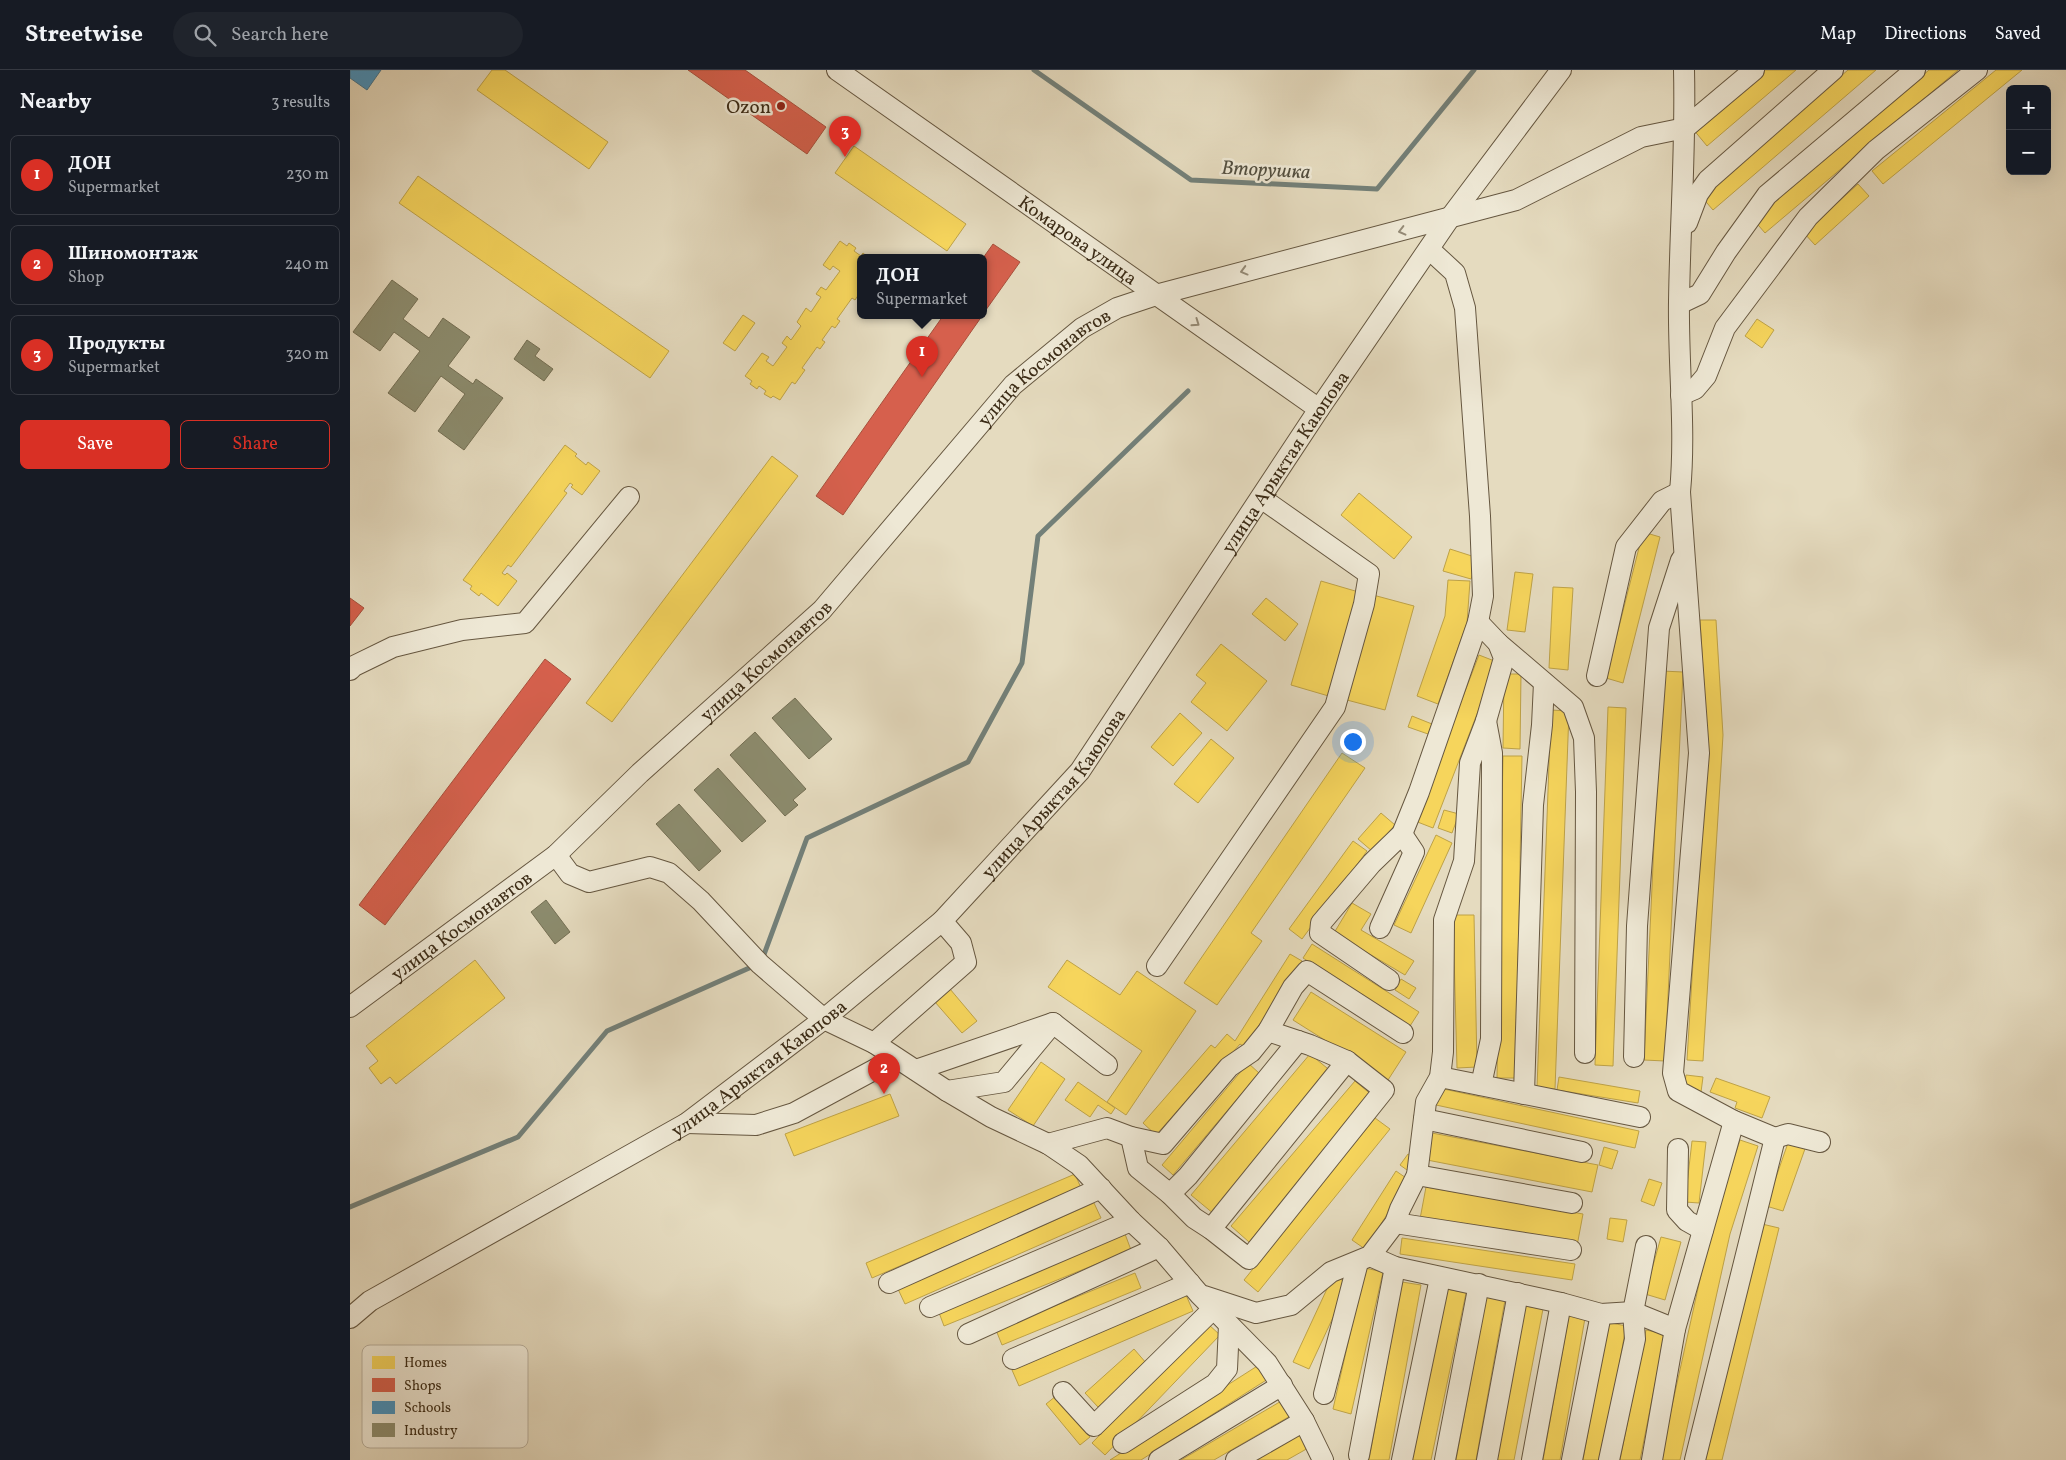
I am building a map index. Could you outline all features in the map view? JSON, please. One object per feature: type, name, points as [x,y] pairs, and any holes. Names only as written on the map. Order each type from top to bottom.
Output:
[{"type":"street","name":"Комарова улица","points":[[837,70],[1320,409]]},
{"type":"street","name":"улица Арыктая Каюпова","points":[[350,1318],[370,1301],[687,1123],[824,1019],[942,921],[1080,772],[1320,409],[1449,219],[1560,70]]},
{"type":"street","points":[[1684,70],[1686,128],[1679,304],[1683,459],[1680,492],[1699,752],[1673,1073],[1678,1091],[1734,1121],[1775,1138],[1788,1134],[1820,1142]]},
{"type":"street","points":[[1686,128],[1754,70]]},
{"type":"street","points":[[1681,233],[1690,218],[1698,194],[1708,180],[1833,70]]},
{"type":"street","points":[[1679,304],[1700,294],[1726,252],[1767,195],[1915,70]]},
{"type":"street","points":[[1681,395],[1695,389],[1706,376],[1725,328],[1808,218],[1876,150],[1977,70]]},
{"type":"street","name":"улица Космонавтов","points":[[350,1007],[556,854],[640,773],[822,610],[1013,385],[1082,328],[1117,308],[1156,295],[1516,200],[1641,137],[1686,128]]},
{"type":"street","points":[[1389,980],[1320,932],[1321,923],[1372,862],[1402,834],[1419,792],[1478,622],[1483,596],[1480,516],[1465,308],[1455,272],[1429,249]]},
{"type":"street","points":[[1597,676],[1626,547],[1662,501],[1680,492]]},
{"type":"street","points":[[351,667],[393,647],[462,630],[525,623],[629,497]]},
{"type":"street","points":[[1157,966],[1335,707],[1364,604],[1369,574],[1261,498]]},
{"type":"street","points":[[1634,1057],[1637,926],[1659,628],[1684,551]]},
{"type":"street","points":[[1478,622],[1498,643],[1573,707],[1584,738],[1586,792],[1585,1053]]},
{"type":"street","points":[[1324,1394],[1364,1259],[1395,1223],[1417,1175],[1426,1102],[1440,1077],[1443,1052],[1444,920],[1464,861],[1470,763],[1486,721],[1504,658],[1498,643]]},
{"type":"street","points":[[1524,1094],[1533,805],[1542,725],[1544,683]]},
{"type":"street","points":[[1481,1085],[1492,1038],[1492,753],[1486,721]]},
{"type":"street","points":[[1380,928],[1414,852],[1402,834]]},
{"type":"street","points":[[556,854],[570,874],[589,882],[650,867],[668,873],[701,901],[760,964],[824,1019],[874,1042],[947,1091],[991,1117],[1048,1144],[1079,1164],[1131,1222],[1159,1247],[1201,1296],[1267,1363],[1304,1420],[1320,1459]]},
{"type":"street","points":[[874,1042],[966,962],[961,943],[942,921]]},
{"type":"street","points":[[1048,1144],[1107,1128],[1131,1137],[1163,1144],[1229,1067],[1250,1052],[1268,1031],[1293,987],[1307,971],[1402,1033]]},
{"type":"street","points":[[1053,1023],[1107,1065]]},
{"type":"street","points":[[916,1070],[1053,1023]]},
{"type":"street","points":[[947,1091],[1004,1082],[1053,1023]]},
{"type":"street","points":[[1131,1137],[1138,1168],[1170,1194],[1194,1218],[1250,1259],[1384,1090],[1347,1061],[1268,1031]]},
{"type":"street","points":[[1170,1194],[1188,1176],[1298,1041]]},
{"type":"street","points":[[687,1123],[756,1125],[766,1122],[794,1113],[896,1058]]},
{"type":"street","points":[[1211,1229],[1347,1061]]},
{"type":"street","points":[[1440,1077],[1640,1117]]},
{"type":"street","points":[[1424,1120],[1582,1152]]},
{"type":"street","points":[[1652,1460],[1675,1329],[1734,1121]]},
{"type":"street","points":[[1695,1460],[1775,1138]]},
{"type":"street","points":[[1678,1149],[1677,1210],[1686,1221],[1703,1230]]},
{"type":"street","points":[[1417,1175],[1572,1203]]},
{"type":"street","points":[[889,1283],[1101,1188]]},
{"type":"street","points":[[930,1307],[1131,1222]]},
{"type":"street","points":[[1395,1223],[1571,1250]]},
{"type":"street","points":[[1609,1460],[1635,1340],[1632,1312],[1646,1246]]},
{"type":"street","points":[[968,1334],[1159,1247]]},
{"type":"street","points":[[1013,1359],[1201,1296],[1256,1313],[1291,1305],[1332,1272],[1364,1259],[1440,1278],[1518,1293],[1601,1314],[1632,1312],[1675,1329]]},
{"type":"street","points":[[1359,1455],[1395,1267]]},
{"type":"street","points":[[1402,1460],[1440,1278]]},
{"type":"street","points":[[1445,1460],[1478,1284]]},
{"type":"street","points":[[1487,1460],[1518,1293]]},
{"type":"street","points":[[1063,1392],[1094,1426],[1201,1296]]},
{"type":"street","points":[[1532,1460],[1561,1303]]},
{"type":"street","points":[[1572,1460],[1601,1314]]},
{"type":"street","points":[[1124,1443],[1215,1384],[1227,1368],[1229,1325]]},
{"type":"street","points":[[1160,1460],[1282,1386]]},
{"type":"street","points":[[1236,1460],[1304,1420]]},
{"type":"building: Homes","points":[[492,70],[505,70],[608,142],[589,169],[477,90]]},
{"type":"building: Homes","points":[[1762,70],[1796,70],[1707,146],[1693,129]]},
{"type":"building: Homes","points":[[1848,70],[1876,70],[1713,210],[1701,196]]},
{"type":"building: Homes","points":[[1929,70],[1958,70],[1765,233],[1753,219]]},
{"type":"building: Homes","points":[[1996,70],[2022,70],[1883,184],[1872,171]]},
{"type":"building: Homes","points":[[854,146],[966,224],[947,251],[835,173]]},
{"type":"building: Homes","points":[[418,176],[669,351],[650,378],[399,203]]},
{"type":"building: Homes","points":[[1858,184],[1869,196],[1815,245],[1804,233]]},
{"type":"building: Homes","points":[[840,241],[847,246],[849,243],[856,248],[854,251],[858,254],[857,297],[855,300],[852,298],[837,319],[840,321],[835,328],[832,326],[822,340],[825,342],[820,349],[817,347],[802,368],[805,370],[795,384],[792,382],[780,400],[773,396],[771,398],[764,394],[766,391],[759,386],[757,389],[750,384],[752,381],[745,376],[762,353],[769,357],[766,361],[773,366],[787,347],[782,343],[787,336],[791,340],[801,326],[797,322],[806,308],[811,312],[821,297],[816,294],[821,287],[826,290],[840,271],[833,266],[830,270],[823,265]]},
{"type":"building: Homes","points":[[743,315],[755,323],[735,351],[723,343]]},
{"type":"building: Homes","points":[[1757,319],[1774,330],[1762,348],[1745,336]]},
{"type":"building: Homes","points":[[565,445],[577,454],[575,456],[586,465],[588,462],[600,471],[582,495],[571,487],[573,485],[570,483],[564,491],[567,493],[511,567],[508,565],[502,573],[505,575],[507,573],[517,581],[498,606],[481,593],[479,596],[470,589],[472,586],[463,580]]},
{"type":"building: Homes","points":[[772,456],[798,476],[612,722],[586,703]]},
{"type":"building: Homes","points":[[1359,493],[1412,537],[1394,559],[1341,515]]},
{"type":"building: Homes","points":[[1643,532],[1660,537],[1623,683],[1606,678]]},
{"type":"building: Homes","points":[[1450,549],[1478,558],[1471,579],[1443,571]]},
{"type":"building: Homes","points":[[1515,572],[1533,574],[1525,632],[1507,630]]},
{"type":"building: Homes","points":[[1448,580],[1470,581],[1467,623],[1438,704],[1417,696],[1445,616]]},
{"type":"building: Homes","points":[[1321,581],[1362,593],[1332,697],[1291,685]]},
{"type":"building: Homes","points":[[1553,587],[1573,588],[1568,670],[1549,668]]},
{"type":"building: Homes","points":[[1373,595],[1414,606],[1385,710],[1343,699]]},
{"type":"building: Homes","points":[[1266,598],[1298,624],[1285,641],[1252,614]]},
{"type":"building: Homes","points":[[1700,620],[1716,620],[1723,735],[1703,1061],[1687,1060],[1707,736]]},
{"type":"building: Homes","points":[[1221,644],[1267,681],[1227,731],[1191,702],[1206,683],[1196,675]]},
{"type":"building: Homes","points":[[1479,655],[1497,662],[1433,828],[1415,821]]},
{"type":"building: Homes","points":[[1662,671],[1683,672],[1665,1061],[1644,1060]]},
{"type":"building: Homes","points":[[1504,674],[1521,674],[1520,749],[1503,748]]},
{"type":"building: Homes","points":[[1608,707],[1626,708],[1613,1066],[1595,1065]]},
{"type":"building: Homes","points":[[1551,710],[1569,711],[1555,1089],[1537,1088]]},
{"type":"building: Homes","points":[[1180,713],[1202,733],[1173,766],[1151,747]]},
{"type":"building: Homes","points":[[1412,716],[1432,724],[1428,734],[1408,727]]},
{"type":"building: Homes","points":[[1211,739],[1234,758],[1198,803],[1174,784]]},
{"type":"building: Homes","points":[[1342,753],[1365,768],[1251,933],[1262,941],[1217,1005],[1184,983]]},
{"type":"building: Homes","points":[[1503,756],[1522,756],[1516,1078],[1497,1078]]},
{"type":"building: Homes","points":[[1444,810],[1459,814],[1452,833],[1438,828]]},
{"type":"building: Homes","points":[[1381,813],[1395,825],[1372,851],[1358,839]]},
{"type":"building: Homes","points":[[1436,835],[1452,843],[1411,933],[1394,925]]},
{"type":"building: Homes","points":[[1353,841],[1367,851],[1302,939],[1289,929]]},
{"type":"building: Homes","points":[[1352,903],[1371,914],[1361,930],[1414,961],[1405,975],[1334,933]]},
{"type":"building: Homes","points":[[1453,915],[1474,915],[1477,1067],[1457,1068]]},
{"type":"building: Homes","points":[[1312,944],[1419,1012],[1410,1026],[1303,958]]},
{"type":"building: Homes","points":[[1290,954],[1302,961],[1246,1048],[1240,1044],[1227,1059],[1225,1057],[1156,1135],[1143,1123],[1211,1045],[1215,1048],[1227,1034],[1235,1041]]},
{"type":"building: Homes","points":[[475,960],[505,998],[396,1084],[390,1077],[381,1084],[369,1068],[378,1061],[366,1046]]},
{"type":"building: Homes","points":[[1067,960],[1120,995],[1137,971],[1196,1011],[1126,1115],[1107,1102],[1142,1051],[1048,987]]},
{"type":"building: Homes","points":[[1401,979],[1416,988],[1409,999],[1395,990]]},
{"type":"building: Homes","points":[[950,989],[977,1021],[962,1033],[935,1002]]},
{"type":"building: Homes","points":[[1311,992],[1406,1052],[1388,1080],[1293,1020]]},
{"type":"building: Homes","points":[[1310,1054],[1333,1073],[1214,1214],[1191,1195]]},
{"type":"building: Homes","points":[[1041,1062],[1065,1079],[1033,1126],[1008,1110]]},
{"type":"building: Homes","points":[[1248,1063],[1259,1073],[1173,1175],[1162,1165]]},
{"type":"building: Homes","points":[[1686,1075],[1703,1077],[1701,1092],[1684,1090]]},
{"type":"building: Homes","points":[[1559,1077],[1640,1091],[1638,1103],[1557,1090]]},
{"type":"building: Homes","points":[[1716,1078],[1770,1097],[1762,1118],[1735,1108],[1737,1102],[1710,1092]]},
{"type":"building: Homes","points":[[1355,1081],[1373,1096],[1249,1242],[1231,1226]]},
{"type":"building: Homes","points":[[1078,1082],[1115,1108],[1111,1114],[1098,1105],[1090,1117],[1065,1100]]},
{"type":"building: Homes","points":[[1439,1088],[1639,1131],[1635,1148],[1436,1105]]},
{"type":"building: Homes","points":[[890,1094],[899,1116],[794,1156],[785,1134]]},
{"type":"building: Homes","points":[[1375,1118],[1390,1129],[1258,1292],[1244,1280]]},
{"type":"building: Homes","points":[[1432,1133],[1598,1165],[1592,1192],[1427,1160]]},
{"type":"building: Homes","points":[[1740,1140],[1758,1146],[1730,1234],[1680,1460],[1660,1460],[1711,1230]]},
{"type":"building: Homes","points":[[1789,1140],[1806,1146],[1783,1211],[1766,1206]]},
{"type":"building: Homes","points":[[1692,1141],[1706,1142],[1699,1203],[1685,1202]]},
{"type":"building: Homes","points":[[1604,1147],[1618,1151],[1612,1169],[1599,1165]]},
{"type":"building: Homes","points":[[1408,1154],[1415,1158],[1407,1170],[1400,1165]]},
{"type":"building: Homes","points":[[1396,1171],[1409,1180],[1365,1249],[1352,1240]]},
{"type":"building: Homes","points":[[1075,1174],[1081,1188],[872,1278],[866,1263]]},
{"type":"building: Homes","points":[[1649,1179],[1662,1183],[1654,1206],[1641,1201]]},
{"type":"building: Homes","points":[[1426,1187],[1583,1214],[1577,1246],[1420,1219]]},
{"type":"building: Homes","points":[[1094,1203],[1101,1218],[905,1304],[898,1289]]},
{"type":"building: Homes","points":[[1610,1218],[1627,1220],[1623,1242],[1607,1239]]},
{"type":"building: Homes","points":[[1762,1224],[1779,1228],[1722,1460],[1704,1460]]},
{"type":"building: Homes","points":[[1125,1234],[1131,1250],[944,1326],[938,1310]]},
{"type":"building: Homes","points":[[1661,1237],[1681,1242],[1665,1300],[1645,1294]]},
{"type":"building: Homes","points":[[1402,1238],[1575,1264],[1572,1280],[1400,1254]]},
{"type":"building: Homes","points":[[1365,1268],[1383,1272],[1351,1414],[1333,1409]]},
{"type":"building: Homes","points":[[1135,1273],[1141,1288],[1002,1345],[996,1330]]},
{"type":"building: Homes","points":[[1333,1276],[1349,1283],[1309,1369],[1293,1362]]},
{"type":"building: Homes","points":[[1402,1282],[1421,1285],[1389,1460],[1369,1460]]},
{"type":"building: Homes","points":[[1447,1289],[1466,1293],[1431,1460],[1411,1460]]},
{"type":"building: Homes","points":[[1186,1295],[1193,1311],[1019,1386],[1012,1370]]},
{"type":"building: Homes","points":[[1486,1297],[1505,1300],[1476,1460],[1456,1460]]},
{"type":"building: Homes","points":[[1525,1306],[1543,1309],[1514,1460],[1495,1460]]},
{"type":"building: Homes","points":[[1569,1315],[1585,1318],[1560,1460],[1543,1460]]},
{"type":"building: Homes","points":[[1607,1322],[1626,1326],[1603,1460],[1583,1460]]},
{"type":"building: Homes","points":[[1207,1323],[1220,1335],[1105,1455],[1092,1443]]},
{"type":"building: Homes","points":[[1646,1330],[1665,1334],[1640,1460],[1620,1460]]},
{"type":"building: Homes","points":[[1134,1349],[1147,1364],[1098,1407],[1085,1393]]},
{"type":"building: Homes","points":[[1262,1363],[1271,1377],[1141,1460],[1110,1460]]},
{"type":"building: Homes","points":[[1056,1396],[1090,1437],[1080,1445],[1046,1404]]},
{"type":"building: Homes","points":[[1283,1400],[1292,1415],[1214,1460],[1181,1460]]},
{"type":"building: Homes","points":[[1300,1430],[1310,1447],[1287,1460],[1249,1460]]},
{"type":"building: Shops","points":[[688,70],[745,70],[826,127],[807,154]]},
{"type":"building: Shops","points":[[993,244],[1020,262],[987,308],[987,254]]},
{"type":"building: Shops","points":[[941,319],[980,319],[843,515],[816,496]]},
{"type":"building: Shops","points":[[350,598],[364,608],[350,626]]},
{"type":"building: Shops","points":[[545,659],[571,679],[385,925],[359,905]]},
{"type":"building: Schools","points":[[350,70],[381,70],[367,90],[350,78]]},
{"type":"building: Industry","points":[[392,280],[418,299],[403,319],[429,338],[443,318],[470,337],[448,366],[473,384],[476,379],[503,398],[464,450],[438,431],[465,394],[441,376],[415,412],[388,393],[420,351],[394,332],[380,351],[353,332]]},
{"type":"building: Industry","points":[[527,340],[540,349],[535,356],[553,369],[544,381],[514,359]]},
{"type":"building: Industry","points":[[795,698],[832,739],[809,759],[772,718]]},
{"type":"building: Industry","points":[[755,732],[806,789],[793,800],[798,805],[785,816],[730,755]]},
{"type":"building: Industry","points":[[718,768],[766,821],[742,842],[694,790]]},
{"type":"building: Industry","points":[[679,804],[721,851],[699,871],[656,824]]},
{"type":"building: Industry","points":[[546,900],[570,932],[555,944],[531,912]]},
{"type":"waterway","name":"Вторушка","points":[[1034,70],[1191,180],[1377,189],[1474,70]]},
{"type":"waterway","points":[[762,960],[807,838],[968,762],[1022,663],[1038,536],[1188,391]]},
{"type":"waterway","points":[[350,1207],[518,1137],[607,1031],[756,965]]},
{"type":"place","name":"Ozon","points":[[781,106]]},
{"type":"place","name":"Продукты","points":[[845,157]]},
{"type":"place","name":"ДОН","points":[[922,377]]},
{"type":"place","name":"Шиномонтаж","points":[[884,1094]]}]
